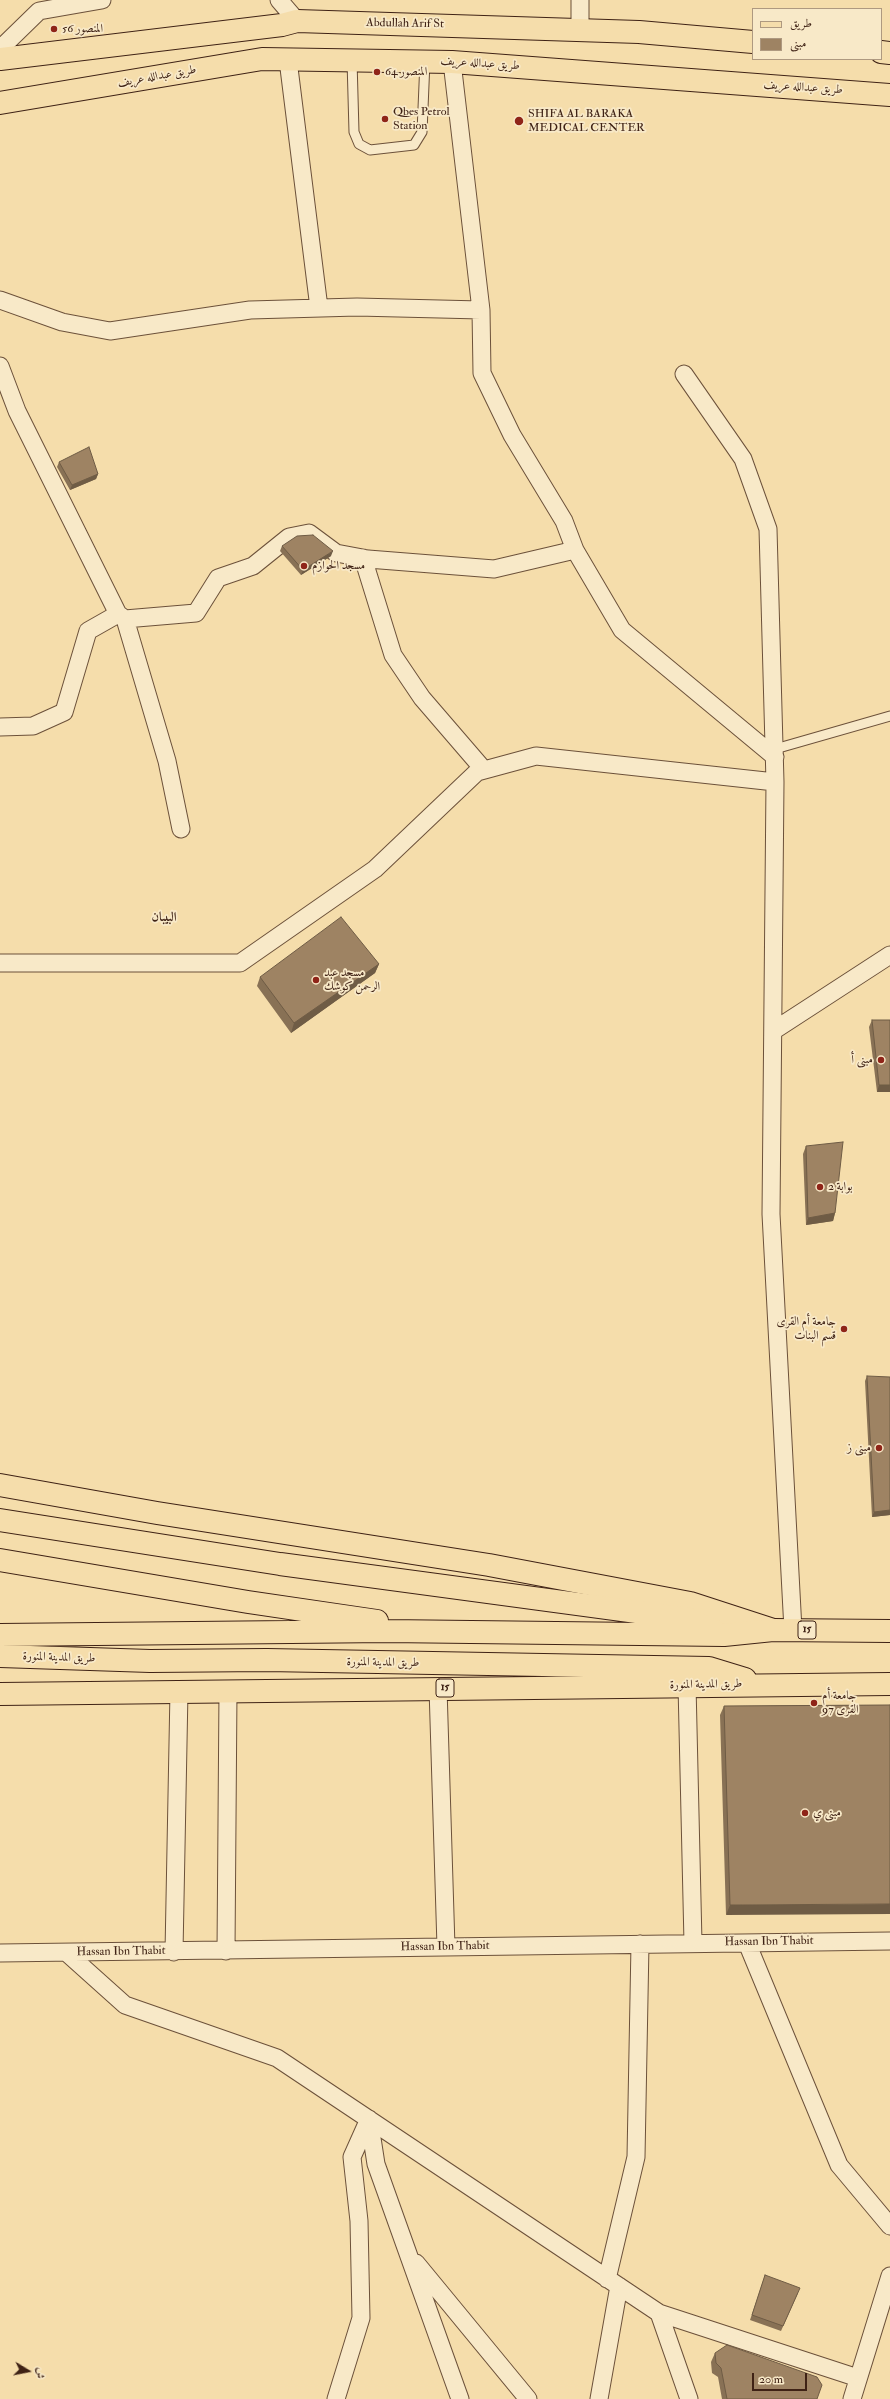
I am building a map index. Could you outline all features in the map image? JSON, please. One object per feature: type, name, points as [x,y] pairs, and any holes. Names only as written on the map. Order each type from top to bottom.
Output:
[{"type":"main road","name":"Abdullah Arif St","points":[[0,59],[282,25],[297,21],[580,30],[752,42]]},
{"type":"main road","name":"طريق عبدالله عريف","points":[[0,103],[262,59],[452,62],[890,95]]},
{"type":"main road","points":[[0,1485],[157,1513],[489,1565],[690,1603],[783,1630]]},
{"type":"main road","points":[[0,1520],[280,1564],[689,1619],[724,1635]]},
{"type":"main road","points":[[0,1560],[248,1602],[415,1626],[577,1642],[689,1649],[724,1635]]},
{"type":"main road","name":"15","points":[[724,1635],[783,1630],[890,1631]]},
{"type":"main road","points":[[0,1635],[387,1631],[724,1635]]},
{"type":"main road","name":"طريق المدينة المنورة","points":[[0,1656],[150,1661],[267,1660],[709,1668],[764,1685]]},
{"type":"main road","name":"طريق المدينة المنورة","points":[[0,1694],[890,1684]]},
{"type":"street","points":[[0,50],[39,11],[102,0]]},
{"type":"street","points":[[279,0],[297,21]]},
{"type":"street","points":[[580,0],[580,30]]},
{"type":"street","points":[[288,60],[319,308]]},
{"type":"street","points":[[452,62],[481,310],[482,373],[512,434],[564,521],[575,550],[622,630],[774,753]]},
{"type":"street","points":[[0,300],[62,322],[110,331],[250,310],[319,308],[481,310]]},
{"type":"street","points":[[0,366],[17,411],[121,617],[167,761],[181,828]]},
{"type":"street","points":[[684,374],[743,459],[768,529],[775,782],[771,1214],[783,1630]]},
{"type":"street","points":[[0,727],[33,726],[64,712],[88,631],[121,617],[196,614],[218,578],[253,566],[289,537],[309,533],[336,552],[364,558],[494,569],[575,550]]},
{"type":"street","points":[[364,558],[393,655],[422,698],[484,770]]},
{"type":"street","points":[[0,963],[240,963],[375,869],[477,772],[536,756],[775,782]]},
{"type":"street","points":[[773,1031],[890,955]]},
{"type":"street","points":[[687,1686],[692,1944]]},
{"type":"street","points":[[438,1688],[446,1947]]},
{"type":"street","points":[[174,1952],[179,1691]]},
{"type":"street","points":[[226,1951],[228,1691]]},
{"type":"street","name":"Hassan Ibn Thabit","points":[[0,1953],[174,1952],[890,1941]]},
{"type":"street","points":[[747,1943],[839,2165],[890,2226]]},
{"type":"street","points":[[599,2399],[613,2283],[636,2157],[640,1944]]},
{"type":"street","points":[[67,1953],[125,2005],[277,2058],[659,2313],[858,2378]]},
{"type":"street","points":[[369,2119],[376,2164],[460,2399]]},
{"type":"street","points":[[336,2399],[361,2318],[359,2221],[352,2158],[369,2119]]},
{"type":"street","points":[[408,2254],[528,2399]]},
{"type":"street","points":[[852,2399],[890,2276]]},
{"type":"street","points":[[659,2313],[689,2399]]},
{"type":"lane","points":[[352,60],[354,132],[359,144],[370,150],[414,146],[422,132],[423,125],[425,61]]},
{"type":"lane","points":[[774,753],[890,716]]},
{"type":"building","points":[[89,447],[98,474],[72,485],[59,462]]},
{"type":"building","name":"مسجد الحوازم","points":[[313,535],[333,551],[303,570],[282,546],[297,536]]},
{"type":"building","name":"مسجد عبد الرحمن كوشك","points":[[341,917],[379,964],[294,1023],[260,977]]},
{"type":"building","name":"مبنى أ","points":[[872,1020],[890,1020],[890,1085],[879,1085]]},
{"type":"building","name":"بوابة 2","points":[[843,1142],[835,1213],[808,1218],[806,1146]]},
{"type":"building","name":"مبنى ز","points":[[867,1376],[890,1377],[890,1510],[874,1512]]},
{"type":"building","name":"مبنى ي","points":[[890,1705],[890,1904],[730,1905],[724,1706]]},
{"type":"building","points":[[765,2275],[800,2288],[783,2326],[752,2315]]},
{"type":"building","points":[[727,2345],[817,2377],[822,2385],[817,2399],[727,2399],[721,2368],[716,2363],[715,2353]]},
{"type":"place","name":"المنصور 56","points":[[54,29]]},
{"type":"place","name":"المنصور 64","points":[[377,72]]},
{"type":"place","name":"Qbes Petrol Station","points":[[385,119]]},
{"type":"place","name":"SHIFA AL BARAKA MEDICAL CENTER","points":[[519,121]]},
{"type":"place","name":"مسجد الحوازم","points":[[304,566]]},
{"type":"place","name":"مسجد عبد الرحمن كوشك","points":[[316,980]]},
{"type":"place","name":"مبنى أ","points":[[881,1060]]},
{"type":"place","name":"بوابة 2","points":[[820,1187]]},
{"type":"place","name":"جامعة أم القرى قسم البنات","points":[[844,1329]]},
{"type":"place","name":"مبنى ز","points":[[879,1448]]},
{"type":"place","name":"جامعة أم القرى 97","points":[[814,1703]]},
{"type":"place","name":"مبنى ي","points":[[805,1813]]},
{"type":"district","name":"البيبان","points":[[164,918]]}]
